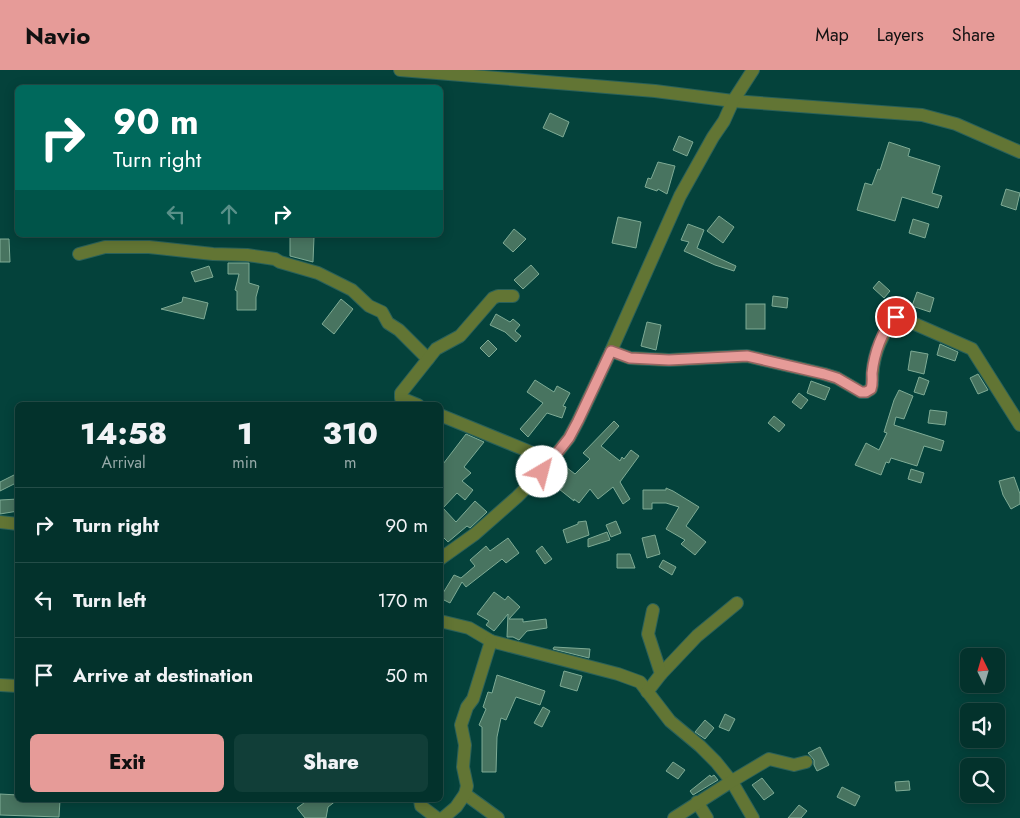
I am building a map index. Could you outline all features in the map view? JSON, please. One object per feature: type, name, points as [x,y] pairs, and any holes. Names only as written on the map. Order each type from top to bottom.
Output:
[{"type":"street","points":[[400,70],[655,91],[733,101],[934,117],[970,130],[1020,152]]},
{"type":"street","points":[[443,556],[475,534],[536,478],[569,438],[611,351],[680,196],[724,121],[733,101],[753,70]]},
{"type":"street","points":[[79,254],[104,247],[149,248],[247,255],[275,259],[318,273],[352,290],[369,306],[382,312],[388,323],[399,330],[428,359]]},
{"type":"street","points":[[412,402],[400,396],[441,345],[460,336],[493,298],[513,296]]},
{"type":"street","points":[[611,351],[630,358],[669,360],[747,356],[824,374],[837,378],[861,392],[866,392],[871,389],[875,356],[881,339],[893,319],[899,317],[972,349],[1020,425]]},
{"type":"street","points":[[443,416],[550,460]]},
{"type":"street","points":[[0,522],[15,524]]},
{"type":"street","points":[[647,692],[661,674],[697,636],[736,603]]},
{"type":"street","points":[[653,610],[648,634],[661,674]]},
{"type":"street","points":[[443,622],[469,628],[491,641],[618,674],[640,682],[670,721],[700,746],[732,781],[753,818]]},
{"type":"street","points":[[443,818],[456,807],[465,794],[467,786],[463,767],[465,745],[461,725],[466,707],[473,699],[491,641]]},
{"type":"street","points":[[0,685],[15,686]]},
{"type":"street","points":[[674,818],[697,802],[770,760],[794,765],[806,762]]},
{"type":"street","points":[[465,794],[498,818]]},
{"type":"street","points":[[420,802],[421,806],[437,818]]},
{"type":"street","points":[[697,802],[706,818]]},
{"type":"building","points":[[550,113],[569,122],[563,137],[543,128]]},
{"type":"building","points":[[679,136],[693,142],[687,156],[673,150]]},
{"type":"building","points":[[889,142],[910,149],[908,156],[940,166],[932,193],[942,196],[938,208],[902,197],[895,221],[857,210],[865,183],[872,185],[878,169],[880,170]]},
{"type":"building","points":[[658,162],[675,166],[667,194],[658,189],[657,191],[645,187],[648,178],[651,179]]},
{"type":"building","points":[[1006,189],[1020,193],[1016,210],[1001,205]]},
{"type":"building","points":[[719,216],[734,227],[723,243],[707,231]]},
{"type":"building","points":[[618,217],[641,222],[636,248],[612,243]]},
{"type":"building","points":[[913,219],[929,224],[925,238],[909,233]]},
{"type":"building","points":[[688,224],[704,230],[697,248],[736,266],[734,271],[684,251],[689,242],[681,240]]},
{"type":"building","points":[[514,229],[526,239],[513,252],[503,243]]},
{"type":"building","points":[[290,237],[314,237],[313,262],[290,256]]},
{"type":"building","points":[[0,239],[9,239],[10,262],[0,262]]},
{"type":"building","points":[[228,263],[249,263],[249,283],[259,286],[256,297],[256,310],[237,310],[237,291],[235,290],[239,274],[228,274]]},
{"type":"building","points":[[531,265],[539,274],[523,289],[514,280]]},
{"type":"building","points":[[209,266],[213,277],[195,282],[191,272]]},
{"type":"building","points":[[879,281],[890,291],[884,298],[873,288]]},
{"type":"building","points":[[917,292],[934,298],[930,312],[912,306]]},
{"type":"building","points":[[773,296],[788,298],[787,308],[772,306]]},
{"type":"building","points":[[183,297],[208,303],[204,319],[161,309],[182,302]]},
{"type":"building","points":[[341,299],[353,309],[334,334],[322,324]]},
{"type":"building","points":[[746,304],[765,304],[765,329],[746,329]]},
{"type":"building","points":[[496,314],[510,322],[513,319],[520,325],[515,331],[521,336],[516,342],[505,332],[490,325]]},
{"type":"building","points":[[647,322],[661,325],[656,350],[641,346]]},
{"type":"building","points":[[488,340],[497,349],[489,357],[480,348]]},
{"type":"building","points":[[940,344],[958,352],[955,361],[937,355]]},
{"type":"building","points":[[911,351],[928,354],[924,374],[908,370]]},
{"type":"building","points":[[978,374],[988,390],[978,394],[970,378]]},
{"type":"building","points":[[919,377],[929,381],[924,395],[914,392]]},
{"type":"building","points":[[535,380],[554,392],[557,386],[570,393],[563,406],[566,407],[562,418],[547,413],[528,437],[520,429],[543,403],[527,392]]},
{"type":"building","points":[[811,381],[830,388],[825,400],[807,393]]},
{"type":"building","points":[[899,390],[913,396],[904,419],[896,417],[894,425],[944,441],[941,451],[924,446],[917,466],[891,458],[889,463],[886,462],[881,475],[855,465],[866,443],[879,450],[887,433],[884,432]]},
{"type":"building","points":[[799,393],[808,400],[801,409],[792,402]]},
{"type":"building","points":[[930,410],[947,412],[945,425],[928,423]]},
{"type":"building","points":[[774,416],[785,425],[779,432],[768,423]]},
{"type":"building","points":[[614,421],[619,426],[601,446],[620,461],[631,450],[639,456],[620,482],[630,499],[623,504],[613,487],[598,499],[590,489],[579,503],[574,499],[574,501],[559,489],[562,486],[556,481],[566,467],[575,474],[590,459],[583,453]]},
{"type":"building","points":[[466,434],[484,442],[464,467],[471,473],[462,481],[473,490],[465,500],[457,493],[443,508],[443,464]]},
{"type":"building","points":[[911,469],[924,473],[921,483],[908,479]]},
{"type":"building","points":[[15,474],[15,484],[0,491],[0,482]]},
{"type":"building","points":[[1014,477],[1020,494],[1020,504],[1011,509],[1003,495],[999,481]]},
{"type":"building","points":[[666,488],[699,507],[686,526],[706,542],[695,555],[681,544],[685,540],[666,529],[679,507],[666,503],[652,503],[652,509],[643,509],[643,490],[666,490]]},
{"type":"building","points":[[15,499],[15,512],[0,514],[0,500]]},
{"type":"building","points":[[475,501],[487,512],[470,528],[467,526],[448,542],[443,537],[443,508],[456,522]]},
{"type":"building","points":[[586,521],[589,535],[567,543],[563,530],[578,524],[578,522]]},
{"type":"building","points":[[616,521],[621,533],[611,537],[606,525]]},
{"type":"building","points":[[607,532],[610,540],[588,547],[588,539]]},
{"type":"building","points":[[655,535],[660,554],[647,558],[642,538]]},
{"type":"building","points":[[508,538],[519,553],[506,563],[502,559],[466,587],[462,582],[450,603],[443,600],[443,593],[454,575],[461,578],[475,566],[470,560],[486,546],[490,551]]},
{"type":"building","points":[[542,546],[552,559],[545,564],[536,551]]},
{"type":"building","points":[[617,554],[630,554],[635,568],[617,568]]},
{"type":"building","points":[[663,560],[676,567],[672,575],[659,567]]},
{"type":"building","points":[[494,592],[505,600],[508,596],[520,607],[509,619],[523,619],[523,622],[546,619],[547,628],[527,631],[519,640],[507,637],[508,614],[494,631],[486,625],[489,621],[477,614]]},
{"type":"building","points":[[554,647],[590,649],[589,658],[553,649]]},
{"type":"building","points":[[564,671],[582,676],[577,691],[560,686]]},
{"type":"building","points":[[497,675],[545,691],[540,705],[516,697],[506,720],[501,718],[497,737],[496,772],[482,772],[482,727],[479,725],[486,709],[483,707],[488,692],[492,693]]},
{"type":"building","points":[[543,707],[550,711],[542,727],[534,723]]},
{"type":"building","points":[[725,714],[735,719],[729,731],[719,727]]},
{"type":"building","points":[[705,720],[714,728],[705,739],[695,732]]},
{"type":"building","points":[[820,747],[829,765],[817,771],[814,760],[808,753]]},
{"type":"building","points":[[673,762],[685,770],[678,779],[666,771]]},
{"type":"building","points":[[710,775],[711,777],[714,775],[718,780],[693,795],[690,791]]},
{"type":"building","points":[[762,778],[774,793],[764,800],[752,785]]},
{"type":"building","points":[[909,781],[910,790],[896,791],[895,782]]},
{"type":"building","points":[[842,787],[860,796],[855,806],[837,797]]},
{"type":"building","points":[[0,794],[15,795],[15,802],[60,802],[59,817],[0,815]]},
{"type":"building","points":[[305,802],[334,802],[328,807],[326,818],[305,818],[297,808]]},
{"type":"building","points":[[799,805],[807,811],[801,818],[788,818]]},
{"type":"route","points":[[542,472],[569,438],[611,351],[630,358],[669,360],[747,356],[824,374],[837,378],[856,390],[866,392],[871,389],[875,356],[881,339],[896,317]]}]
